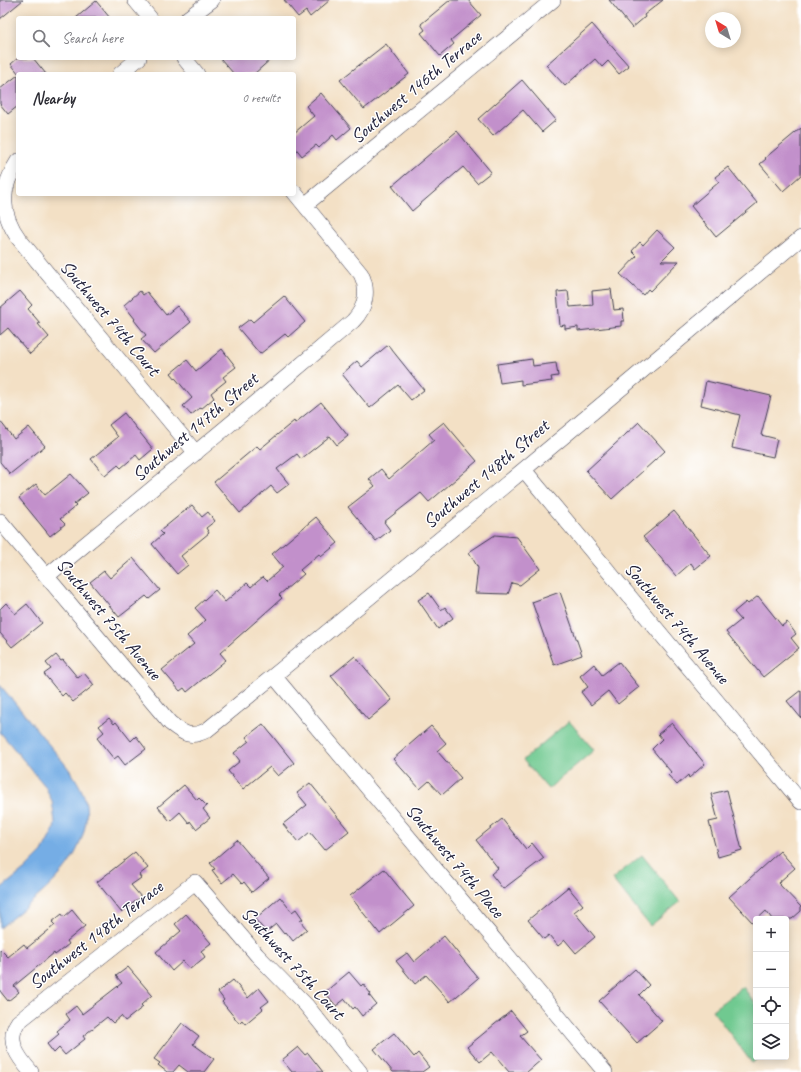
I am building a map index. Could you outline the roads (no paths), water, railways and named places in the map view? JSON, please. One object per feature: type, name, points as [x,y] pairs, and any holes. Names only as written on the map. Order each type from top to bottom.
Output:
[{"type":"street","points":[[135,0],[148,16]]},
{"type":"street","points":[[191,16],[212,0]]},
{"type":"street","name":"Southwest 146th Terrace","points":[[305,205],[553,0]]},
{"type":"street","points":[[122,72],[136,60]]},
{"type":"street","points":[[186,60],[195,72]]},
{"type":"street","name":"Southwest 74th Court","points":[[16,165],[6,183],[3,205],[8,222],[18,240],[196,453]]},
{"type":"street","points":[[296,194],[305,205]]},
{"type":"street","name":"Southwest 147th Street","points":[[47,576],[353,321],[361,312],[364,304],[366,288],[361,274],[305,205]]},
{"type":"street","name":"Southwest 148th Street","points":[[193,736],[207,730],[274,676],[524,470],[801,238]]},
{"type":"street","name":"Southwest 74th Avenue","points":[[524,470],[801,802]]},
{"type":"street","name":"Southwest 75th Avenue","points":[[0,521],[170,723],[184,734],[193,736]]},
{"type":"street","name":"Southwest 74th Place","points":[[274,676],[605,1072]]},
{"type":"street","name":"Southwest 148th Terrace","points":[[31,1072],[16,1054],[13,1040],[14,1030],[18,1022],[195,882]]},
{"type":"street","name":"Southwest 75th Court","points":[[195,882],[243,940],[306,1005],[360,1072]]},
{"type":"water","points":[[0,685],[62,760],[77,781],[84,796],[86,817],[82,839],[66,868],[31,903],[0,928],[0,889],[24,870],[42,852],[54,829],[55,822],[52,801],[45,786],[0,732]]}]
